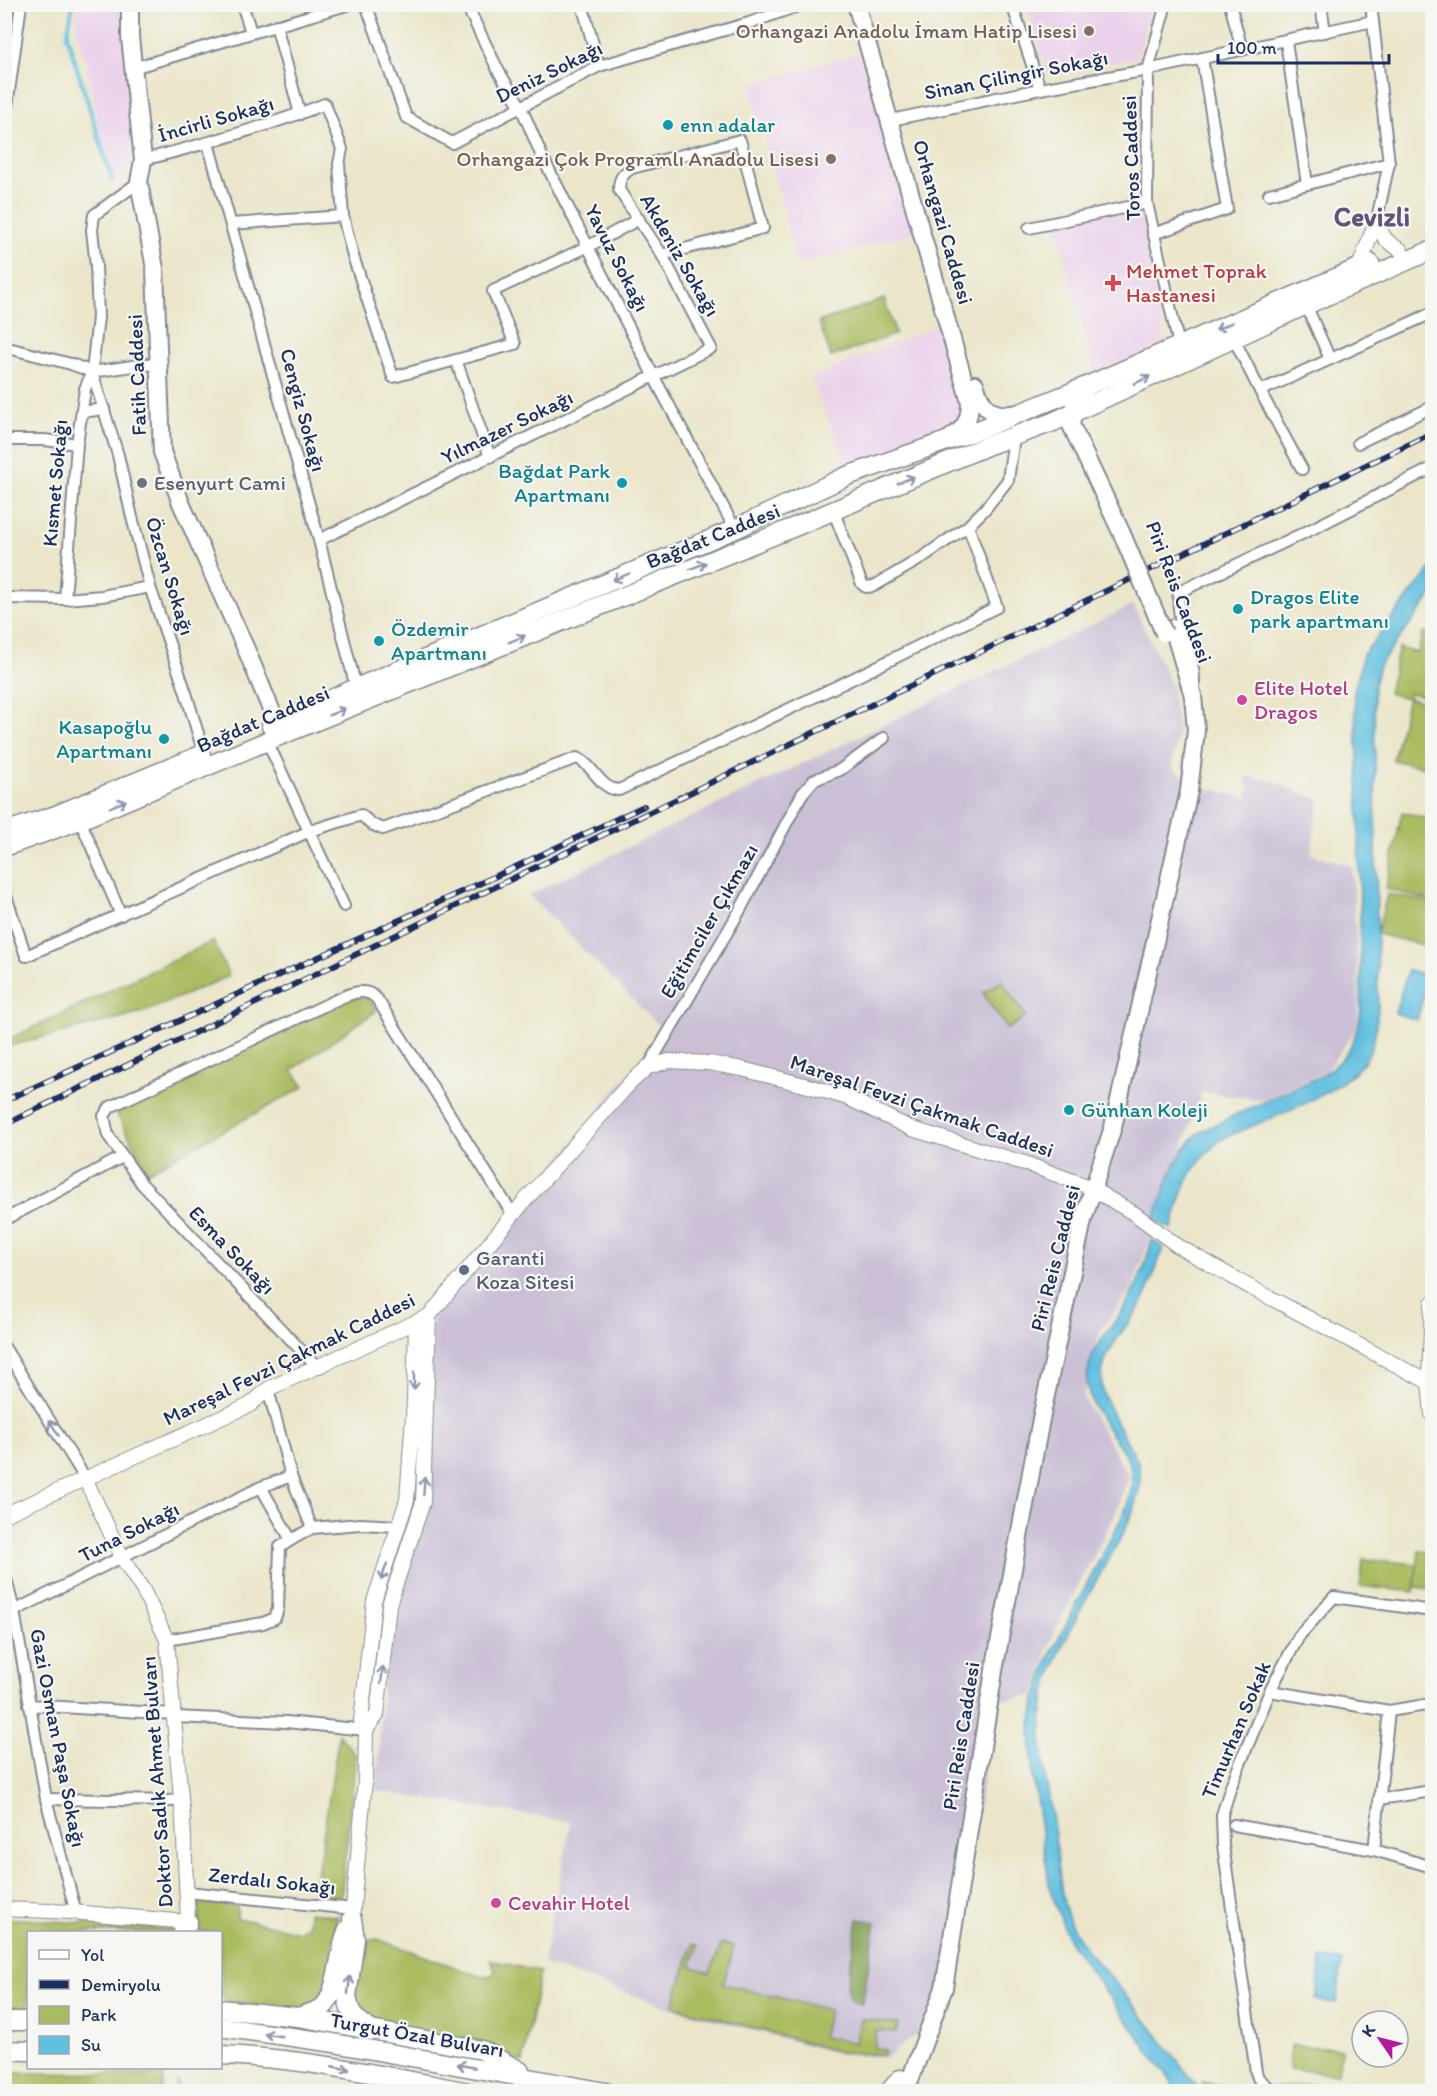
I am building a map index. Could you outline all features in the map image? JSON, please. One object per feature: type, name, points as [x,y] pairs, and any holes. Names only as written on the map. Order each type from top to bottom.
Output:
[{"type":"main road","name":"Fatih Caddesi","points":[[130,4],[133,68],[143,160],[139,182],[155,269],[164,457],[185,513],[277,723]]},
{"type":"main road","name":"Orhangazi Caddesi","points":[[856,4],[895,119],[980,401],[981,429]]},
{"type":"main road","name":"Orhangazi Caddesi","points":[[866,4],[970,402],[970,415],[961,431],[944,441]]},
{"type":"main road","name":"Bağdat Caddesi","points":[[4,832],[56,815],[204,754],[735,529],[846,476],[981,429],[1432,238]]},
{"type":"main road","name":"Bağdat Caddesi","points":[[4,847],[80,820],[965,455],[1053,422],[1076,422],[1089,405],[1233,337],[1432,250]]},
{"type":"main road","points":[[1076,422],[1076,399],[1089,385]]},
{"type":"main road","points":[[980,401],[996,414],[1004,416],[1019,413]]},
{"type":"main road","points":[[1045,402],[1060,405],[1076,422]]},
{"type":"main road","name":"Piri Reis Caddesi","points":[[1076,422],[1168,630],[1193,696],[1196,730],[1189,791],[1113,1127],[1090,1187]]},
{"type":"main road","points":[[965,455],[978,443],[981,438],[981,429]]},
{"type":"main road","points":[[846,476],[838,484],[837,493],[852,502]]},
{"type":"main road","points":[[796,501],[803,500],[808,504],[809,511],[807,517],[797,526]]},
{"type":"main road","name":"Piri Reis Caddesi","points":[[902,2087],[944,1988],[994,1671],[1031,1470],[1090,1187],[1104,1132],[1183,765],[1187,729],[1185,700],[1168,630]]},
{"type":"main road","points":[[298,2017],[319,2009],[331,1994],[342,1943],[353,1914]]},
{"type":"main road","points":[[353,1914],[355,1939],[348,2003],[354,2017],[374,2032]]},
{"type":"main road","points":[[226,2007],[298,2017],[482,2050],[537,2080]]},
{"type":"main road","points":[[4,2021],[27,2021]]},
{"type":"main road","name":"Turgut Özal Bulvarı","points":[[222,2027],[351,2046],[606,2091]]},
{"type":"main road","points":[[4,2050],[27,2051]]},
{"type":"main road","points":[[222,2055],[267,2057],[331,2066],[468,2091]]},
{"type":"street","points":[[4,128],[21,4]]},
{"type":"street","points":[[242,4],[251,32]]},
{"type":"street","points":[[133,68],[350,4]]},
{"type":"street","name":"Deniz Sokağı","points":[[366,4],[406,117],[452,143],[599,66],[749,23],[804,4]]},
{"type":"street","name":"Yavuz Sokağı","points":[[466,4],[499,72],[521,107],[542,154],[654,377],[735,529]]},
{"type":"street","points":[[582,4],[599,66]]},
{"type":"street","points":[[1012,4],[1040,89]]},
{"type":"street","name":"Toros Caddesi","points":[[1166,4],[1148,70],[1147,203],[1179,346]]},
{"type":"street","points":[[1230,4],[1242,50]]},
{"type":"street","points":[[1321,4],[1325,32]]},
{"type":"street","points":[[1359,267],[1377,219],[1389,163],[1371,4]]},
{"type":"street","name":"Sinan Çilingir Sokağı","points":[[895,119],[1040,89],[1148,70],[1373,21]]},
{"type":"street","points":[[276,25],[300,114]]},
{"type":"street","points":[[1286,41],[1307,184]]},
{"type":"street","points":[[1153,234],[1227,209],[1202,58]]},
{"type":"street","name":"İncirli Sokağı","points":[[143,160],[208,143],[325,105],[342,149],[339,164],[343,216]]},
{"type":"street","name":"Akdeniz Sokağı","points":[[662,255],[763,228],[740,140],[632,168],[624,172],[619,180],[619,190],[662,255],[711,348]]},
{"type":"street","name":"Cengiz Sokağı","points":[[208,143],[319,540],[356,688]]},
{"type":"street","points":[[1269,194],[1389,163]]},
{"type":"street","name":"Özcan Sokağı","points":[[139,182],[94,215],[92,230],[98,317],[92,372],[118,455],[150,587],[204,754]]},
{"type":"street","points":[[1029,228],[1147,203]]},
{"type":"street","points":[[231,224],[343,216],[353,256],[393,377],[515,344],[493,291],[589,246],[639,219]]},
{"type":"street","points":[[1377,219],[1382,235],[1388,243],[1401,250]]},
{"type":"street","points":[[1306,305],[1330,358]]},
{"type":"street","points":[[1260,391],[1432,313]]},
{"type":"street","points":[[1233,337],[1302,469]]},
{"type":"street","points":[[4,347],[71,364],[92,372],[146,364],[158,366]]},
{"type":"street","name":"Yılmazer Sokağı","points":[[319,540],[711,348]]},
{"type":"street","points":[[456,360],[490,457]]},
{"type":"street","name":"Kısmet Sokağı","points":[[65,599],[77,444],[85,389],[92,372]]},
{"type":"street","points":[[1358,443],[1432,408]]},
{"type":"street","points":[[82,412],[104,409]]},
{"type":"street","points":[[833,510],[862,584],[866,587],[874,586],[920,559],[968,526],[985,509],[1008,480],[1014,437]]},
{"type":"street","points":[[4,440],[44,440],[77,444]]},
{"type":"street","points":[[1193,696],[1195,670],[1178,604],[1179,592],[1312,529],[1432,468]]},
{"type":"street","points":[[4,890],[26,956],[310,831],[361,814],[373,825],[383,829],[577,758],[611,789],[619,790],[997,607],[968,526]]},
{"type":"street","points":[[4,598],[65,599],[102,596],[150,587]]},
{"type":"street","name":"Eğitimciler Çıkmazı","points":[[648,1067],[739,912],[802,794],[814,780],[840,770],[884,738]]},
{"type":"street","points":[[267,741],[344,906]]},
{"type":"street","points":[[80,820],[121,915]]},
{"type":"street","name":"Esma Sokağı","points":[[318,1368],[142,1184],[108,1135],[104,1116],[110,1107],[334,1001],[356,992],[367,992],[377,999],[513,1215]]},
{"type":"street","name":"Mareşal Fevzi Çakmak Caddesi","points":[[4,1515],[250,1405],[268,1389],[422,1319],[630,1083],[648,1067],[669,1061],[710,1063],[812,1087],[848,1098],[912,1129],[1027,1164],[1090,1187],[1178,1246],[1431,1383]]},
{"type":"street","points":[[4,1220],[122,1157]]},
{"type":"street","points":[[1432,1303],[1432,1414]]},
{"type":"street","points":[[353,1914],[365,1781],[366,1730],[361,1721],[374,1602],[407,1500],[422,1319]]},
{"type":"street","points":[[366,1730],[377,1715],[389,1605],[423,1502],[422,1319]]},
{"type":"street","points":[[4,1347],[85,1478]]},
{"type":"street","points":[[268,1389],[291,1476],[312,1528]]},
{"type":"street","name":"Tuna Sokağı","points":[[14,1611],[261,1487],[291,1476]]},
{"type":"street","name":"Doktor Sadık Ahmet Bulvarı","points":[[85,1478],[122,1558],[144,1590],[167,1640],[182,1801],[188,1892],[187,1929]]},
{"type":"street","points":[[261,1487],[291,1540]]},
{"type":"street","points":[[167,1640],[263,1623],[275,1618],[278,1609],[280,1546],[312,1528],[360,1524],[399,1526]]},
{"type":"street","name":"Gazi Osman Paşa Sokağı","points":[[4,1571],[14,1611],[46,1799],[76,1912]]},
{"type":"street","name":"Timurhan Sokak","points":[[1274,2091],[1258,2078],[1256,2072],[1231,1904],[1222,1815],[1231,1786],[1270,1691],[1299,1636],[1334,1597],[1432,1611]]},
{"type":"street","points":[[1270,1691],[1389,1711],[1432,1704]]},
{"type":"street","points":[[29,1706],[286,1722],[366,1730]]},
{"type":"street","points":[[1374,1850],[1389,1711]]},
{"type":"street","points":[[1379,1799],[1432,1791]]},
{"type":"street","points":[[46,1799],[182,1801]]},
{"type":"street","points":[[1233,1825],[1374,1850],[1432,1867]]},
{"type":"street","name":"Zerdalı Sokağı","points":[[188,1892],[353,1914]]},
{"type":"street","points":[[4,1909],[76,1912],[187,1929]]},
{"type":"shaded area","points":[[77,5],[124,5],[134,155],[128,168],[116,176],[109,168],[102,145],[87,64],[77,32]]},
{"type":"shaded area","name":"Orhangazi Anadolu İmam Hatip Lisesi","points":[[1026,5],[1151,5],[1137,58],[1048,74]]},
{"type":"shaded area","name":"Orhangazi Çok Programlı Anadolu Lisesi","points":[[859,53],[915,232],[798,264],[750,85]]},
{"type":"shaded area","name":"Mehmet Toprak Hastanesi","points":[[1141,203],[1165,344],[1094,372],[1056,223]]},
{"type":"shaded area","points":[[943,323],[968,402],[962,418],[946,431],[848,467],[811,378]]},
{"type":"shaded area","points":[[1133,605],[1171,684],[1178,731],[1172,768],[1197,786],[1246,798],[1249,786],[1246,784],[1248,776],[1272,781],[1319,800],[1311,854],[1352,866],[1359,1000],[1356,1029],[1326,1071],[1264,1100],[1202,1092],[1131,1291],[1100,1330],[1083,1397],[1129,1477],[1115,1514],[1051,1639],[1034,1696],[997,1700],[942,2016],[887,2057],[839,2054],[672,2008],[543,1964],[571,1822],[377,1791],[386,1606],[424,1502],[432,1317],[664,1031],[529,895]]},
{"type":"green space","points":[[884,299],[896,334],[831,357],[819,322]]},
{"type":"green space","points":[[1423,632],[1432,634],[1432,698],[1409,693],[1408,698],[1388,693],[1399,648],[1418,653]]},
{"type":"green space","points":[[1408,698],[1432,704],[1432,769],[1393,760]]},
{"type":"green space","points":[[1402,812],[1432,820],[1432,901],[1386,889]]},
{"type":"green space","points":[[1387,894],[1432,903],[1432,947],[1377,934]]},
{"type":"green space","points":[[213,941],[229,976],[147,1011],[5,1047],[5,1041]]},
{"type":"green space","points":[[1002,981],[1026,1017],[1007,1029],[983,993]]},
{"type":"green space","points":[[364,997],[372,1002],[376,1011],[292,1070],[304,1087],[147,1172],[114,1108],[352,998]]},
{"type":"green space","points":[[1419,1550],[1432,1552],[1432,1589],[1415,1587]]},
{"type":"green space","points":[[1363,1559],[1417,1564],[1414,1592],[1360,1586]]},
{"type":"green space","points":[[339,1735],[356,1756],[341,1897],[314,1894]]},
{"type":"green space","points":[[198,1903],[237,1905],[237,1918],[299,1932],[308,1926],[309,1912],[338,1916],[324,1991],[304,2006],[291,2008],[264,2007],[225,2001],[222,1996],[222,1931],[200,1931]]},
{"type":"green space","points":[[4,1918],[174,1929],[173,1931],[27,1931],[27,2009],[5,2009]]},
{"type":"green space","points":[[858,1919],[876,1922],[862,2004],[852,2001],[847,1985]]},
{"type":"green space","points":[[377,1939],[482,1977],[494,1974],[490,1960],[540,1972],[523,2062],[368,2022],[359,2013],[356,1998],[362,1940]]},
{"type":"green space","points":[[722,1943],[734,1946],[723,1984],[829,2010],[822,2037],[855,2043],[861,2019],[898,2024],[896,2032],[876,2031],[874,2048],[885,2050],[884,2055],[840,2052],[673,2006],[693,1944],[698,1946],[691,1966],[710,1973]]},
{"type":"green space","points":[[1291,2045],[1341,2049],[1338,2074],[1289,2069]]},
{"type":"green space","points":[[5,2073],[164,2074],[162,2091],[5,2092]]},
{"type":"green space","points":[[1202,2082],[1250,2091],[1305,2085],[1432,2089],[1432,2091],[1208,2092]]},
{"type":"water","points":[[1432,567],[1432,595],[1379,665],[1374,686],[1378,1008],[1370,1051],[1356,1071],[1322,1095],[1224,1138],[1212,1147],[1189,1178],[1179,1201],[1172,1229],[1154,1220],[1170,1175],[1184,1149],[1197,1134],[1321,1076],[1338,1063],[1353,1040],[1361,1011],[1358,758],[1354,692],[1363,655]]},
{"type":"water","points":[[1408,970],[1429,976],[1417,1020],[1395,1013]]},
{"type":"water","points":[[1152,1239],[1163,1248],[1150,1286],[1111,1348],[1103,1369],[1102,1381],[1111,1412],[1139,1464],[1140,1480],[1137,1497],[1124,1532],[1064,1641],[1051,1673],[1043,1706],[1042,1738],[1044,1768],[1062,1891],[1071,1925],[1087,1951],[1133,2004],[1201,2091],[1178,2091],[1069,1941],[1050,1890],[1032,1771],[1031,1725],[1035,1702],[1048,1659],[1124,1513],[1130,1495],[1131,1468],[1093,1404],[1087,1384],[1088,1372],[1100,1342],[1134,1291]]},
{"type":"water","points":[[1321,1958],[1342,1960],[1337,2003],[1316,2000]]},
{"type":"waterway","points":[[73,4],[67,36],[112,180]]},
{"type":"waterway","points":[[176,2092],[177,2082]]},
{"type":"railway","points":[[4,1125],[1432,433]]},
{"type":"railway","points":[[4,1101],[644,806]]},
{"type":"place","name":"Orhangazi Anadolu İmam Hatip Lisesi","points":[[1089,31]]},
{"type":"place","name":"enn adalar","points":[[668,125]]},
{"type":"place","name":"Orhangazi Çok Programlı Anadolu Lisesi","points":[[831,159]]},
{"type":"place","name":"Mehmet Toprak Hastanesi","points":[[1113,283]]},
{"type":"place","name":"Esenyurt Cami","points":[[142,483]]},
{"type":"place","name":"Bağdat Park Apartmanı","points":[[622,483]]},
{"type":"place","name":"Dragos Elite park apartmanı","points":[[1238,609]]},
{"type":"place","name":"Özdemir Apartmanı","points":[[379,641]]},
{"type":"place","name":"Elite Hotel Dragos","points":[[1242,700]]},
{"type":"place","name":"Kasapoğlu Apartmanı","points":[[164,739]]},
{"type":"place","name":"Günhan Koleji","points":[[1069,1110]]},
{"type":"place","name":"Garanti Koza Sitesi","points":[[464,1270]]},
{"type":"place","name":"Cevahir Hotel","points":[[496,1903]]},
{"type":"district","name":"Cevizli","points":[[1372,217]]}]
